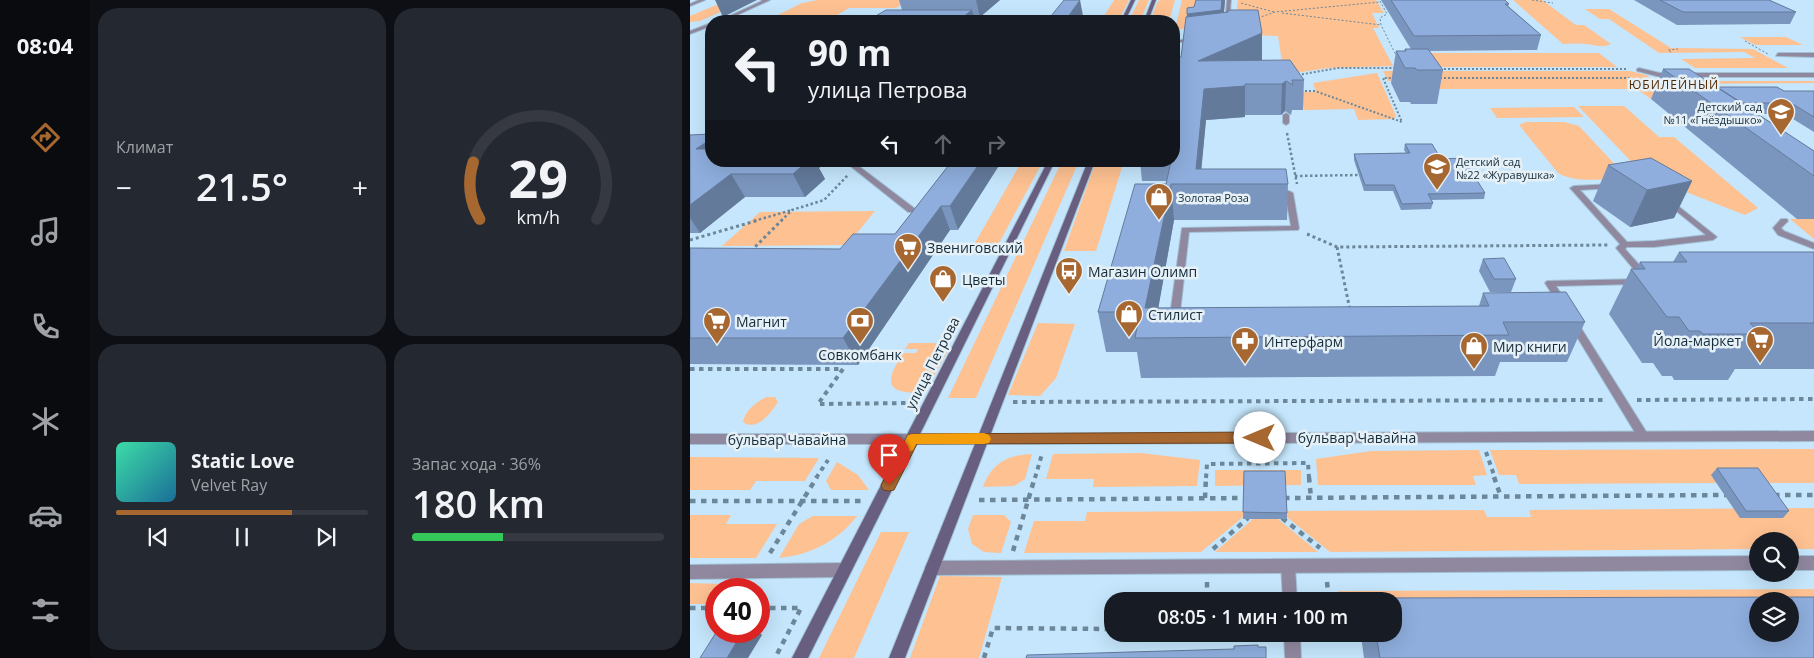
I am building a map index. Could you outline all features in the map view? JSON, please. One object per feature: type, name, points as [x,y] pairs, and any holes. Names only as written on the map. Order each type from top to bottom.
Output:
[{"type":"main road","points":[[1125,15],[1133,0]]},
{"type":"main road","points":[[1148,15],[1154,0]]},
{"type":"main road","name":"улица Петрова","points":[[800,658],[1049,167]]},
{"type":"main road","points":[[897,658],[1090,167]]},
{"type":"main road","name":"бульвар Чавайна","points":[[912,439],[983,439]]},
{"type":"street","points":[[690,6],[703,0]]},
{"type":"street","points":[[734,15],[768,0],[763,0]]},
{"type":"street","points":[[1226,29],[1229,0]]},
{"type":"street","points":[[690,32],[705,26]]},
{"type":"street","points":[[1180,41],[1197,38]]},
{"type":"street","points":[[1778,55],[1814,55]]},
{"type":"street","points":[[1638,70],[1660,75],[1814,75]]},
{"type":"street","points":[[1286,115],[1286,123]]},
{"type":"street","points":[[855,168],[910,210]]},
{"type":"street","points":[[1621,185],[1574,188],[1625,245]]},
{"type":"street","points":[[1173,330],[1185,230],[1295,228],[1289,193]]},
{"type":"street","points":[[1643,436],[1550,283],[1653,281],[1620,248],[1625,245],[1654,244],[1713,237],[1663,196]]},
{"type":"street","points":[[1784,222],[1777,228],[1781,233],[1814,246]]},
{"type":"street","name":"бульвар Чавайна","points":[[983,439],[1814,436]]},
{"type":"street","name":"бульвар Чавайна","points":[[690,439],[912,439]]},
{"type":"street","points":[[932,568],[1749,563]]},
{"type":"street","points":[[1799,563],[1814,563]]},
{"type":"street","points":[[1288,566],[1289,592]]},
{"type":"street","points":[[690,572],[844,570]]},
{"type":"street","points":[[1292,642],[1293,658]]},
{"type":"path","points":[[1532,0],[1553,3]]},
{"type":"path","points":[[1226,29],[1275,12],[1380,1],[1387,14],[1380,18],[1381,25],[1398,58]]},
{"type":"path","points":[[1241,2],[1275,12],[1381,25]]},
{"type":"path","points":[[1671,52],[1668,50],[1678,49]]},
{"type":"path","points":[[1293,76],[1338,68],[1401,69],[1390,78]]},
{"type":"path","points":[[1435,69],[1631,70]]},
{"type":"path","points":[[1295,89],[1314,91],[1402,122],[1383,78],[1400,78]]},
{"type":"path","points":[[1439,78],[1634,78]]},
{"type":"path","points":[[1286,123],[1297,186],[1289,193]]},
{"type":"path","points":[[690,240],[824,200],[855,168]]},
{"type":"path","points":[[1295,176],[1359,175]]},
{"type":"path","points":[[747,256],[792,210]]},
{"type":"path","points":[[1295,228],[1337,247],[1625,245]]},
{"type":"path","points":[[1337,247],[1350,312]]},
{"type":"path","points":[[690,369],[842,369],[818,404],[910,403]]},
{"type":"path","points":[[1013,402],[1814,399]]},
{"type":"path","points":[[1485,450],[1501,497]]},
{"type":"path","points":[[1013,554],[1042,454]]},
{"type":"path","points":[[767,558],[828,460]]},
{"type":"path","points":[[1205,498],[1207,464],[1308,463],[1311,498]]},
{"type":"path","points":[[1277,498],[1733,495]]},
{"type":"path","points":[[1766,495],[1814,495]]},
{"type":"path","points":[[979,500],[1252,498]]},
{"type":"path","points":[[690,502],[864,501]]},
{"type":"path","points":[[1209,552],[1252,514]]},
{"type":"path","points":[[1278,514],[1324,552]]},
{"type":"path","points":[[1326,575],[1328,592]]},
{"type":"path","points":[[1207,592],[1208,579]]},
{"type":"path","points":[[690,608],[705,608]]},
{"type":"path","points":[[770,608],[801,608],[775,658]]},
{"type":"path","points":[[984,658],[992,628],[1104,628]]},
{"type":"shaded area","points":[[728,0],[743,2],[714,15],[705,15],[705,19],[700,21],[690,22],[690,16]]},
{"type":"shaded area","points":[[818,0],[908,0],[896,8],[849,8],[837,15],[778,15],[802,3]]},
{"type":"shaded area","points":[[1114,0],[1129,0],[1121,15],[1105,15]]},
{"type":"shaded area","points":[[1139,0],[1149,0],[1143,15],[1132,15]]},
{"type":"shaded area","points":[[1175,0],[1171,15],[1152,15],[1158,1]]},
{"type":"shaded area","points":[[1182,0],[1209,0],[1195,29],[1180,29],[1180,15],[1178,15]]},
{"type":"shaded area","points":[[1238,0],[1376,0],[1384,13],[1372,13],[1379,28],[1373,28],[1393,66],[1328,68],[1288,74],[1282,62],[1278,36],[1245,35],[1236,15]]},
{"type":"shaded area","points":[[1513,0],[1542,0],[1576,25],[1584,25],[1611,44],[1600,46],[1563,44]]},
{"type":"shaded area","points":[[1585,9],[1609,9],[1671,48],[1753,49],[1788,68],[1695,68],[1681,59],[1755,58],[1744,52],[1659,53],[1609,19],[1600,19]]},
{"type":"shaded area","points":[[1740,37],[1786,37],[1803,45],[1755,45]]},
{"type":"shaded area","points":[[1402,53],[1599,53],[1617,67],[1410,67]]},
{"type":"shaded area","points":[[1383,71],[1630,71],[1646,75],[1665,89],[1666,81],[1814,81],[1814,83],[1677,84],[1676,99],[1651,99],[1637,89],[1427,89],[1400,81],[1388,81]]},
{"type":"shaded area","points":[[1377,73],[1396,116],[1394,119],[1358,120],[1354,109],[1304,110],[1301,92],[1316,92],[1313,83]]},
{"type":"shaded area","points":[[1578,106],[1624,106],[1659,137],[1674,137],[1758,208],[1745,215],[1645,176]]},
{"type":"shaded area","points":[[1574,107],[1584,117],[1497,118],[1490,108]]},
{"type":"shaded area","points":[[1526,122],[1564,122],[1579,126],[1622,172],[1617,179],[1594,180],[1572,178],[1558,173],[1519,125]]},
{"type":"shaded area","points":[[1019,167],[1040,167],[997,247],[972,248]]},
{"type":"shaded area","points":[[1059,167],[1076,167],[976,398],[948,398]]},
{"type":"shaded area","points":[[1094,167],[1122,167],[1096,251],[1064,251]]},
{"type":"shaded area","points":[[875,211],[847,245],[722,246],[760,212]]},
{"type":"shaded area","points":[[1790,219],[1814,219],[1814,239]]},
{"type":"shaded area","points":[[1038,323],[1075,324],[1056,378],[1040,396],[1008,395]]},
{"type":"shaded area","points":[[909,343],[935,343],[947,352],[925,393],[902,391],[895,389],[892,385],[893,372],[903,353],[916,353],[918,349],[905,349]]},
{"type":"shaded area","points":[[767,397],[775,397],[778,402],[768,416],[753,425],[743,422],[746,414],[752,407]]},
{"type":"shaded area","points":[[1814,449],[1814,483],[1758,483],[1712,475],[1717,483],[1519,484],[1516,475],[1499,475],[1490,450]]},
{"type":"shaded area","points":[[1479,450],[1487,475],[1473,476],[1476,485],[1318,485],[1316,459],[1371,451]]},
{"type":"shaded area","points":[[1141,453],[1200,460],[1197,486],[1093,487],[1094,479],[1046,479],[1053,454]]},
{"type":"shaded area","points":[[1032,454],[1025,479],[1014,486],[983,487],[996,466],[1015,456]]},
{"type":"shaded area","points":[[690,457],[819,458],[805,481],[756,481],[750,490],[690,490]]},
{"type":"shaded area","points":[[837,462],[858,475],[869,490],[831,490],[826,481]]},
{"type":"shaded area","points":[[1215,470],[1301,470],[1301,485],[1215,486]]},
{"type":"shaded area","points":[[1814,508],[1814,549],[1799,549],[1799,532],[1749,532],[1749,549],[1330,552],[1287,517],[1286,511],[1484,510],[1487,517],[1531,517],[1529,510]]},
{"type":"shaded area","points":[[1243,511],[1243,517],[1201,552],[1024,553],[1034,521],[1085,521],[1087,512]]},
{"type":"shaded area","points":[[690,515],[731,515],[726,524],[777,524],[756,558],[690,558]]},
{"type":"shaded area","points":[[973,515],[1004,515],[1011,522],[1001,553],[984,552],[972,544],[968,529]]},
{"type":"shaded area","points":[[813,516],[857,516],[841,533],[823,545],[802,554],[779,558],[799,524]]},
{"type":"shaded area","points":[[1253,519],[1278,519],[1318,552],[1215,552]]},
{"type":"shaded area","points":[[881,532],[909,532],[854,658],[819,658]]},
{"type":"shaded area","points":[[940,576],[1002,577],[979,658],[910,658]]},
{"type":"shaded area","points":[[690,583],[705,583],[705,604],[690,604]]},
{"type":"shaded area","points":[[1814,589],[1814,621],[1799,608],[1799,592],[1749,592],[1749,601],[1402,601],[1402,592],[1338,591]]},
{"type":"building","points":[[1064,0],[1080,0],[1069,15],[1052,15]]},
{"type":"building","points":[[1196,0],[1222,0],[1221,10],[1187,14],[1187,8],[1194,7]]},
{"type":"building","points":[[1391,0],[1505,0],[1509,4],[1505,4],[1541,35],[1414,36]]},
{"type":"building","points":[[1660,0],[1769,0],[1796,12],[1683,12]]},
{"type":"building","points":[[886,10],[972,10],[966,15],[877,15]]},
{"type":"building","points":[[1229,10],[1258,10],[1262,33],[1198,61],[1290,60],[1304,80],[1292,80],[1293,85],[1286,81],[1282,84],[1245,84],[1245,86],[1204,89],[1196,169],[1286,169],[1288,184],[1171,184],[1145,308],[1489,306],[1483,293],[1566,292],[1585,322],[1503,322],[1509,335],[1135,338],[1140,312],[1098,312],[1135,184],[1166,184],[1170,167],[1180,167],[1180,57],[1186,17],[1228,12]]},
{"type":"building","points":[[1405,49],[1428,49],[1443,70],[1405,68],[1396,51],[1406,51]]},
{"type":"building","points":[[1663,69],[1689,69],[1814,151],[1814,176]]},
{"type":"building","points":[[1717,87],[1777,87],[1784,91],[1814,91],[1814,117],[1791,103],[1742,103]]},
{"type":"building","points":[[705,134],[705,143],[696,149],[705,149],[705,167],[801,167],[793,174],[731,174],[690,205],[690,135]]},
{"type":"building","points":[[1405,144],[1432,144],[1441,159],[1463,158],[1485,193],[1428,194],[1433,203],[1402,204],[1394,185],[1365,185],[1354,154],[1410,153]]},
{"type":"building","points":[[1651,158],[1692,181],[1647,190],[1608,165]]},
{"type":"building","points":[[947,167],[977,167],[950,206],[941,206],[843,338],[690,338],[690,248],[840,249],[853,234],[895,234]]},
{"type":"building","points":[[1679,252],[1814,252],[1814,323],[1750,323],[1760,334],[1703,334],[1700,331],[1689,331],[1679,317],[1667,317],[1631,269],[1645,269],[1640,262],[1687,262]]},
{"type":"building","points":[[1504,258],[1516,279],[1494,279],[1483,259]]},
{"type":"building","points":[[1717,468],[1758,468],[1789,511],[1746,511]]},
{"type":"building","points":[[1244,471],[1285,471],[1287,513],[1243,512]]},
{"type":"building","points":[[1749,597],[1749,642],[1799,642],[1799,597],[1814,597],[1814,658],[1380,658],[1377,642],[1402,642],[1402,598]]},
{"type":"building","points":[[709,643],[736,643],[727,658],[700,658]]},
{"type":"building","points":[[1258,645],[1258,647],[1266,647],[1266,658],[1026,658],[1027,655],[1234,649],[1234,646]]},
{"type":"slow traffic","points":[[909,446],[912,439],[984,439]]},
{"type":"place","name":"Детский сад №11 «Гнёздышко»","points":[[1781,136]]},
{"type":"place","name":"Детский сад №22 «Журавушка»","points":[[1437,191]]},
{"type":"place","name":"Золотая Роза","points":[[1159,221]]},
{"type":"place","name":"Звениговский","points":[[908,271]]},
{"type":"place","name":"Магазин Олимп","points":[[1069,295]]},
{"type":"place","name":"Цветы","points":[[943,303]]},
{"type":"place","name":"Стилист","points":[[1129,338]]},
{"type":"place","name":"Магнит","points":[[717,345]]},
{"type":"place","name":"Совкомбанк","points":[[860,345]]},
{"type":"place","name":"Йола-маркет","points":[[1760,364]]},
{"type":"place","name":"Интерфарм","points":[[1245,365]]},
{"type":"place","name":"Мир книги","points":[[1474,370]]},
{"type":"district","name":"ЮБИЛЕЙНЫЙ","points":[[1674,84]]},
{"type":"route","points":[[889,485],[912,439],[1260,438]]}]
